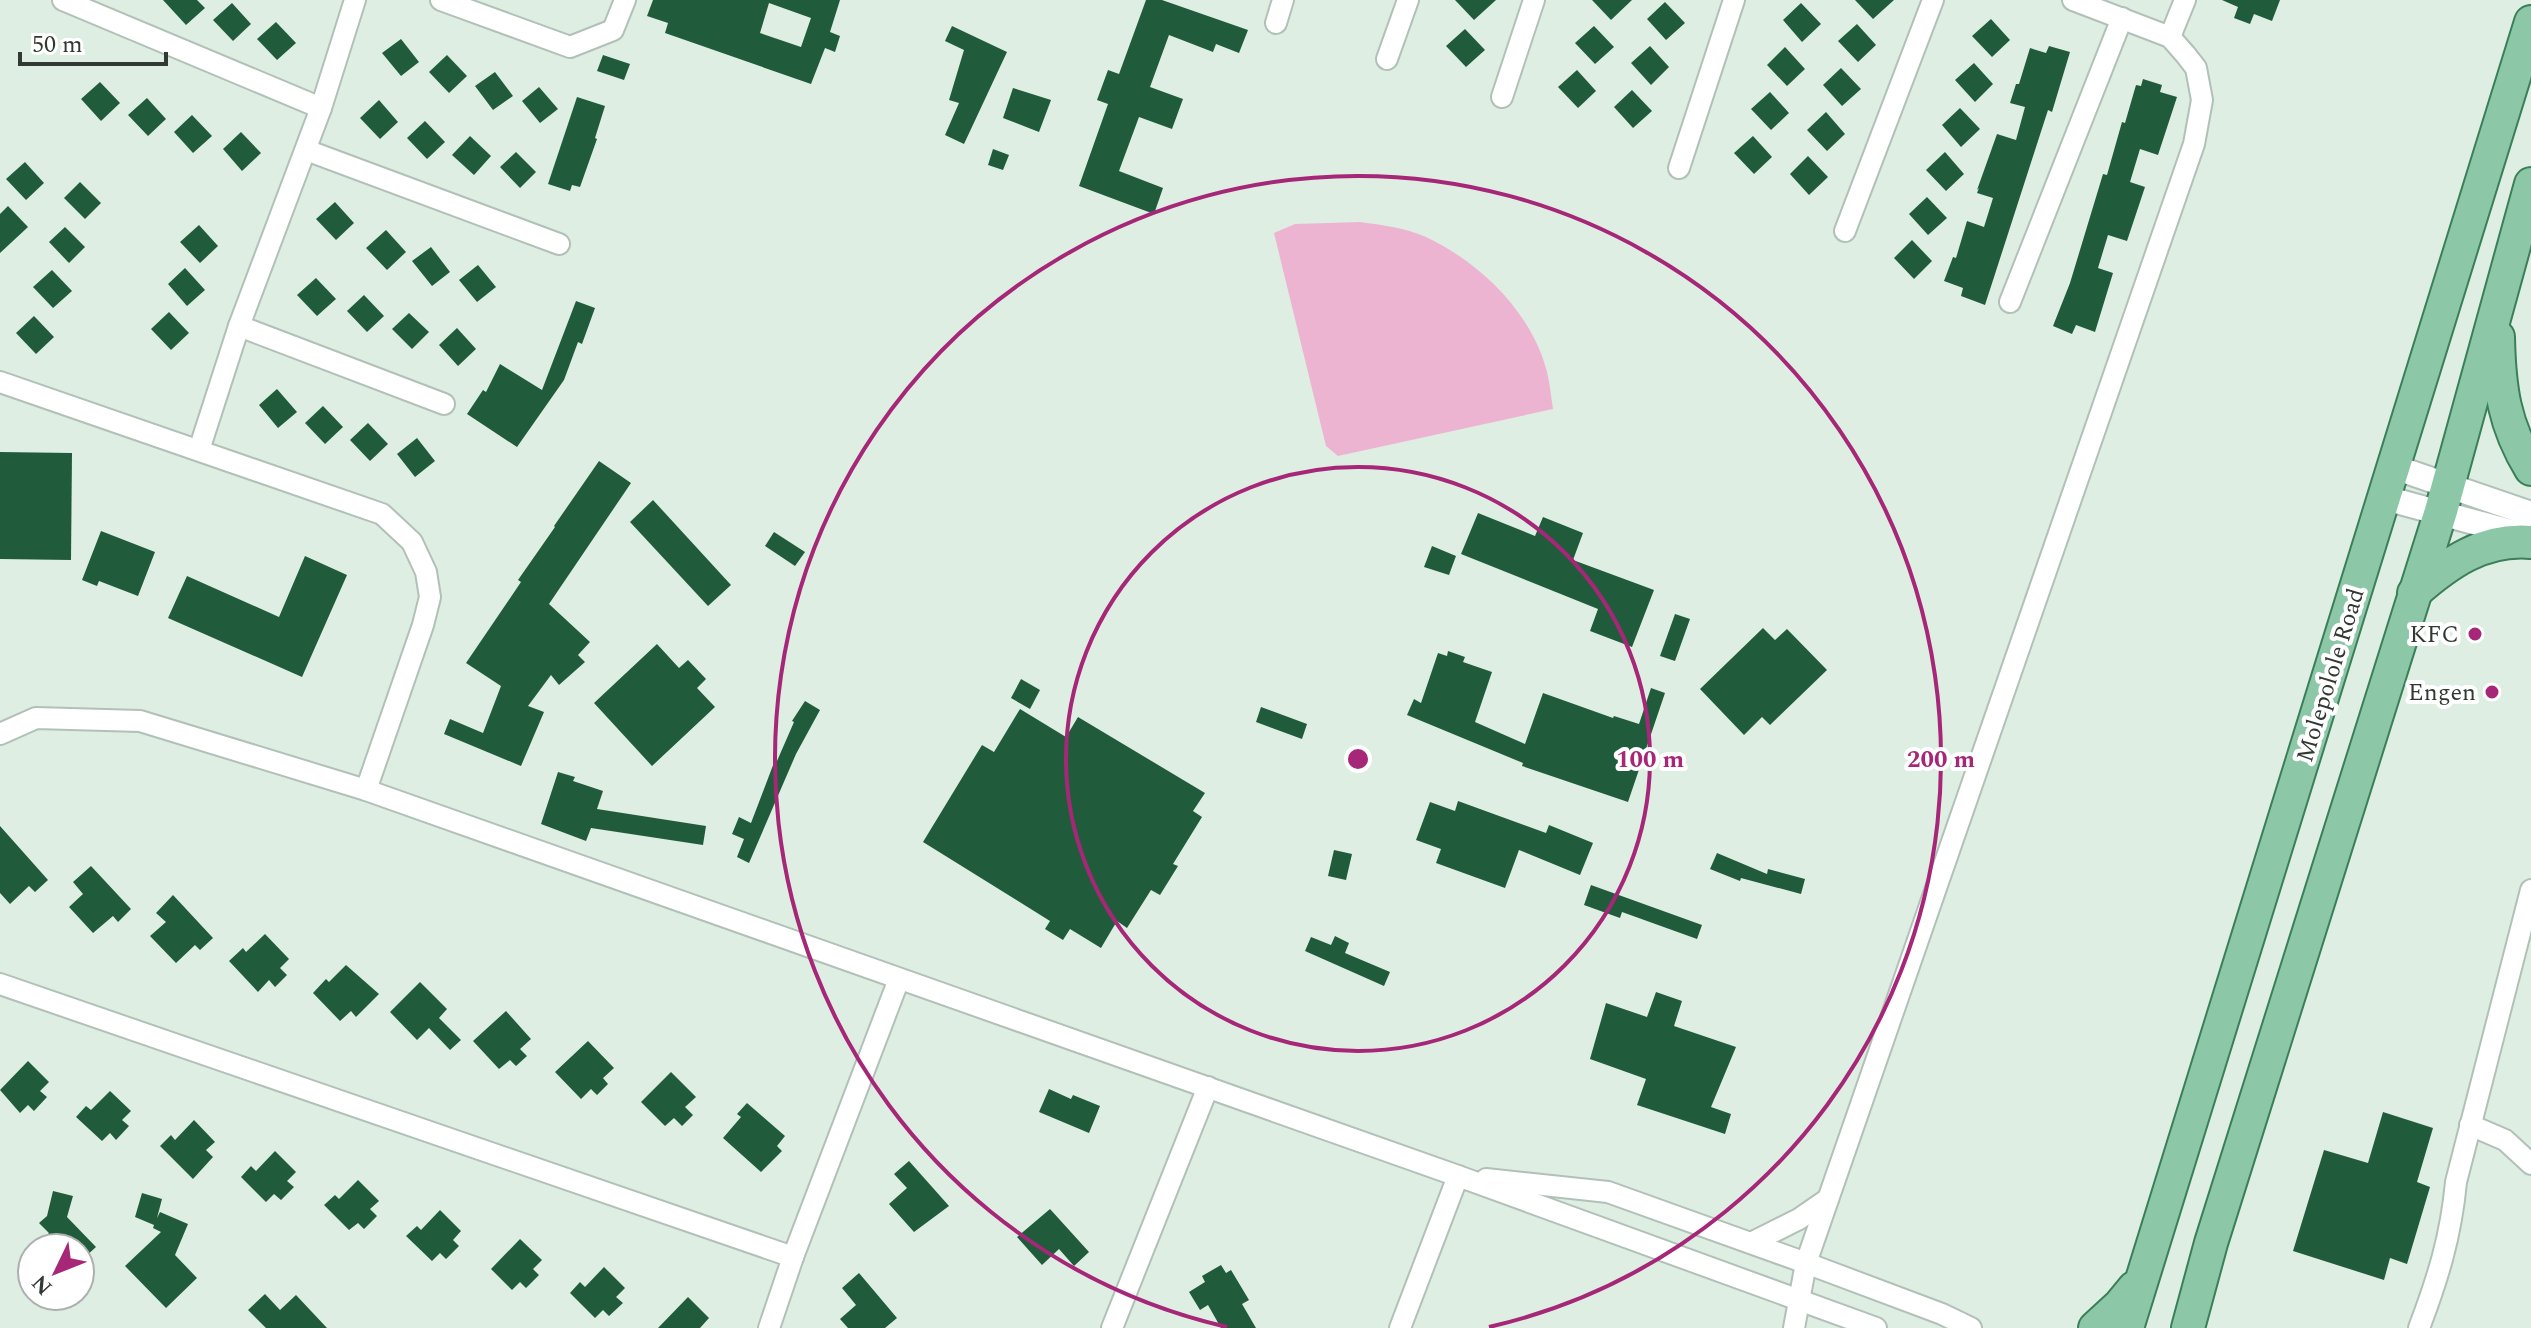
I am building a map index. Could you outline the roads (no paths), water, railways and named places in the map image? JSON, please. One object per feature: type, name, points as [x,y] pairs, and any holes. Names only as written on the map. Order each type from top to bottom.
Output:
[{"type":"main road","name":"Molepolole Road","points":[[2127,1328],[2531,22]]},
{"type":"main road","points":[[2188,1328],[2216,1228],[2444,498],[2531,184]]},
{"type":"main road","points":[[2497,305],[2499,379],[2508,425],[2531,469]]},
{"type":"main road","points":[[2413,594],[2445,566],[2477,549],[2510,540],[2531,540]]},
{"type":"main road","points":[[2095,1328],[2120,1305],[2143,1277]]},
{"type":"street","points":[[63,0],[321,108]]},
{"type":"street","points":[[199,450],[239,326],[321,108],[355,0]]},
{"type":"street","points":[[441,0],[570,47],[613,30],[625,0]]},
{"type":"street","points":[[1276,23],[1283,0]]},
{"type":"street","points":[[1387,59],[1408,0]]},
{"type":"street","points":[[1502,97],[1534,0]]},
{"type":"street","points":[[1679,168],[1734,0]]},
{"type":"street","points":[[1845,231],[1933,0]]},
{"type":"street","points":[[1794,1328],[1806,1263],[2194,144],[2202,100],[2196,68],[2170,37],[2073,0]]},
{"type":"street","points":[[2170,37],[2185,0]]},
{"type":"street","points":[[2010,302],[2122,18]]},
{"type":"street","points":[[306,150],[559,244]]},
{"type":"street","points":[[239,326],[444,404]]},
{"type":"street","points":[[0,382],[382,514],[412,542],[426,572],[430,597],[366,790]]},
{"type":"street","points":[[2390,482],[2444,498],[2531,514]]},
{"type":"street","points":[[2444,498],[2531,540]]},
{"type":"street","points":[[0,734],[36,718],[140,721],[366,790],[1458,1176],[1876,1328]]},
{"type":"street","points":[[2419,1328],[2441,1270],[2452,1223],[2456,1182],[2531,890]]},
{"type":"street","points":[[769,1328],[899,979]]},
{"type":"street","points":[[0,984],[793,1257]]},
{"type":"street","points":[[1112,1328],[1208,1087]]},
{"type":"street","points":[[2470,1125],[2505,1140],[2531,1164]]},
{"type":"street","points":[[1458,1176],[1608,1192],[1806,1263],[1971,1328]]},
{"type":"street","points":[[1400,1328],[1458,1176]]},
{"type":"street","points":[[1751,1243],[1799,1219],[1828,1199]]},
{"type":"place","name":"KFC","points":[[2475,634]]},
{"type":"place","name":"Engen","points":[[2492,692]]}]
